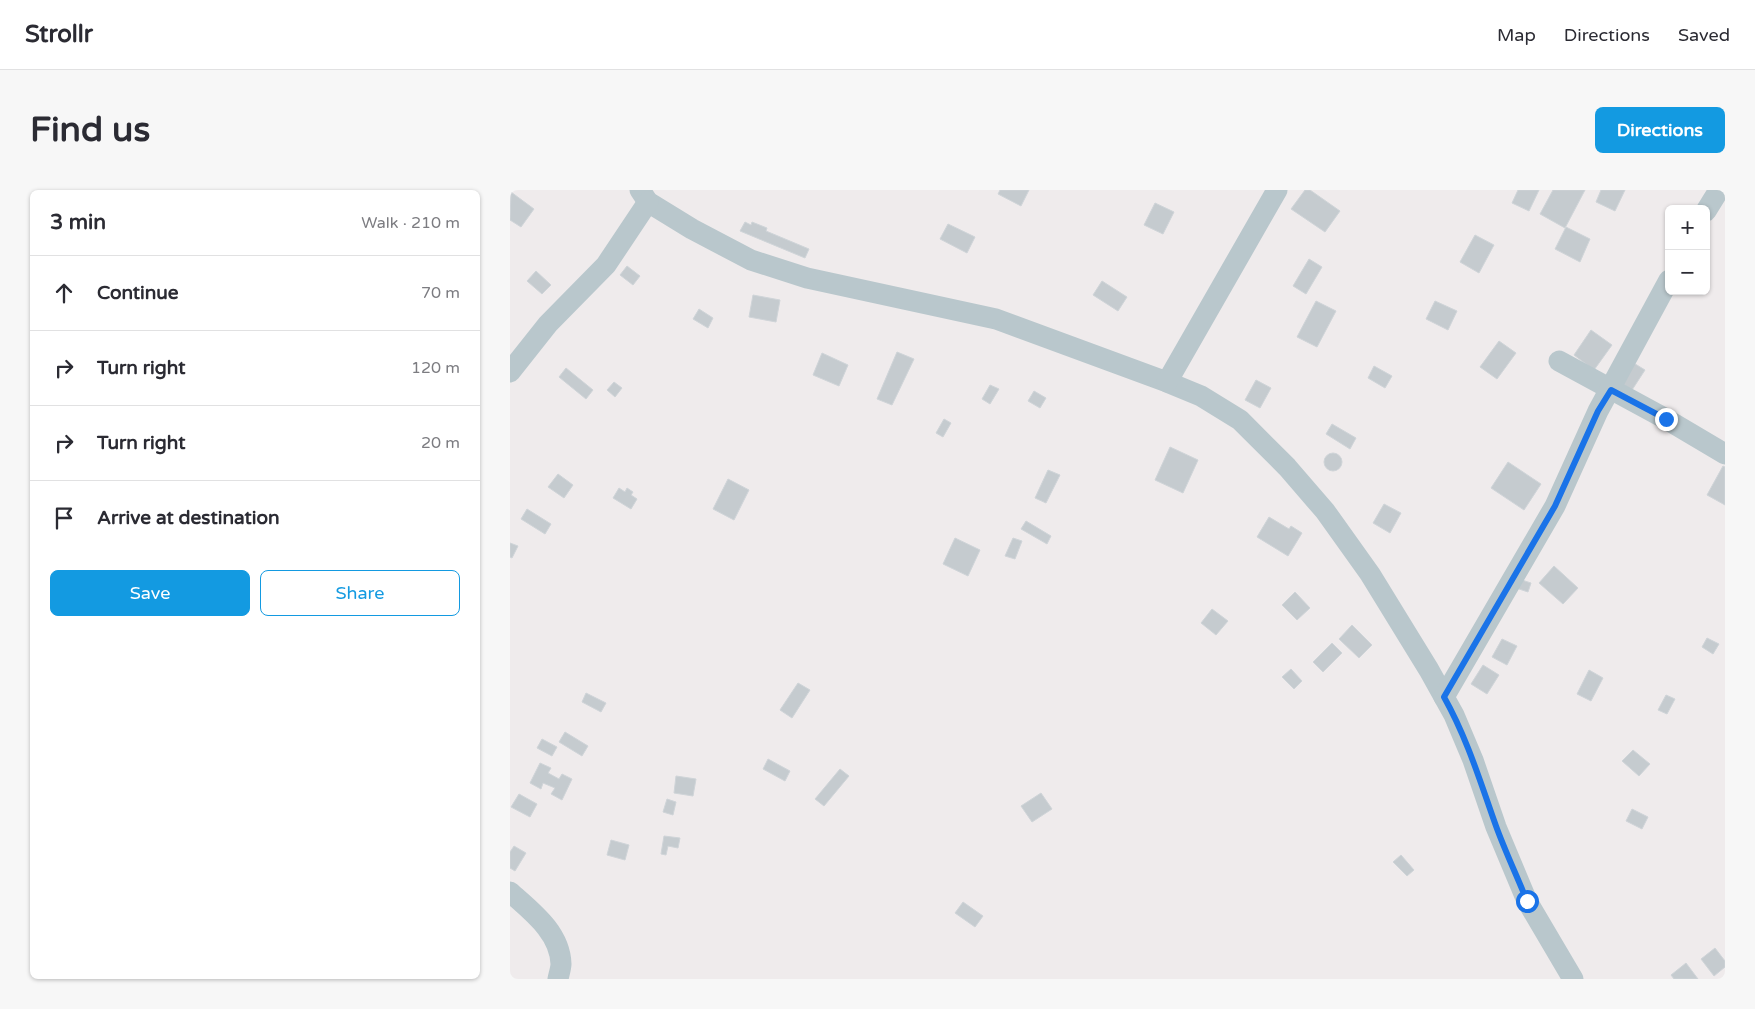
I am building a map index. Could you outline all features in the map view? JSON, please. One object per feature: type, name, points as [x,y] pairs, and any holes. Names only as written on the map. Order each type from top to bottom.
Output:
[{"type":"street","points":[[1168,382],[1277,190]]},
{"type":"street","points":[[1709,205],[1718,190]]},
{"type":"street","points":[[510,372],[548,324],[606,265],[644,196],[692,229],[751,260],[806,278],[996,319],[1168,382],[1201,396],[1240,420],[1300,482],[1325,512],[1370,574],[1454,715],[1474,760],[1496,828],[1527,901],[1573,979]]},
{"type":"street","points":[[1444,697],[1555,506],[1598,411],[1665,288]]},
{"type":"street","points":[[1558,361],[1666,419],[1725,454]]},
{"type":"street","points":[[510,892],[539,918],[556,941],[561,964],[558,979]]},
{"type":"building","points":[[1000,190],[1029,190],[1021,206],[998,194]]},
{"type":"building","points":[[1305,190],[1310,190],[1340,211],[1325,232],[1291,209]]},
{"type":"building","points":[[1518,190],[1539,190],[1529,211],[1512,203]]},
{"type":"building","points":[[1553,190],[1585,190],[1565,228],[1540,214]]},
{"type":"building","points":[[1601,190],[1625,190],[1615,211],[1596,202]]},
{"type":"building","points":[[511,192],[534,209],[521,227],[510,220]]},
{"type":"building","points":[[1155,203],[1174,212],[1163,234],[1144,225]]},
{"type":"building","points":[[745,222],[751,225],[752,222],[767,228],[766,231],[809,249],[805,258],[740,231]]},
{"type":"building","points":[[948,224],[975,237],[967,253],[940,239]]},
{"type":"building","points":[[1566,227],[1590,239],[1580,262],[1555,249]]},
{"type":"building","points":[[1475,235],[1494,245],[1479,273],[1460,262]]},
{"type":"building","points":[[1309,259],[1322,267],[1306,294],[1293,286]]},
{"type":"building","points":[[627,266],[640,276],[633,285],[620,275]]},
{"type":"building","points":[[536,271],[551,285],[542,294],[527,281]]},
{"type":"building","points":[[1102,281],[1127,297],[1118,311],[1093,295]]},
{"type":"building","points":[[753,295],[780,300],[776,322],[749,317]]},
{"type":"building","points":[[1316,301],[1336,311],[1317,347],[1297,337]]},
{"type":"building","points":[[1435,301],[1457,311],[1448,330],[1426,319]]},
{"type":"building","points":[[699,309],[713,318],[708,328],[693,319]]},
{"type":"building","points":[[1591,330],[1612,345],[1594,370],[1574,355]]},
{"type":"building","points":[[1499,341],[1516,353],[1497,379],[1480,367]]},
{"type":"building","points":[[897,352],[914,359],[892,405],[877,399]]},
{"type":"building","points":[[822,353],[848,365],[839,386],[813,375]]},
{"type":"building","points":[[1632,362],[1645,370],[1632,390],[1619,382]]},
{"type":"building","points":[[1374,366],[1392,376],[1385,388],[1368,378]]},
{"type":"building","points":[[566,368],[593,390],[586,399],[559,377]]},
{"type":"building","points":[[1256,380],[1271,388],[1260,408],[1245,400]]},
{"type":"building","points":[[614,382],[622,388],[615,397],[607,390]]},
{"type":"building","points":[[990,385],[999,389],[990,404],[982,399]]},
{"type":"building","points":[[1034,391],[1046,398],[1040,408],[1028,401]]},
{"type":"building","points":[[944,419],[951,423],[943,437],[936,433]]},
{"type":"building","points":[[1332,424],[1356,438],[1350,449],[1326,434]]},
{"type":"building","points":[[1170,447],[1198,460],[1183,493],[1155,480]]},
{"type":"building","points":[[1333,453],[1339,456],[1342,462],[1339,468],[1333,471],[1327,468],[1324,462],[1327,456]]},
{"type":"building","points":[[1508,462],[1541,484],[1524,510],[1491,488]]},
{"type":"building","points":[[1723,466],[1725,467],[1725,505],[1707,495]]},
{"type":"building","points":[[1048,470],[1060,475],[1046,503],[1035,498]]},
{"type":"building","points":[[558,474],[573,485],[564,498],[548,487]]},
{"type":"building","points":[[728,479],[749,490],[734,520],[713,509]]},
{"type":"building","points":[[619,488],[625,492],[627,488],[633,492],[631,495],[637,499],[631,509],[613,498]]},
{"type":"building","points":[[1384,504],[1401,513],[1390,533],[1373,523]]},
{"type":"building","points":[[527,509],[551,524],[545,534],[521,519]]},
{"type":"building","points":[[1269,517],[1289,529],[1291,526],[1302,533],[1288,556],[1257,537]]},
{"type":"building","points":[[1026,521],[1051,536],[1047,544],[1021,529]]},
{"type":"building","points":[[955,538],[980,550],[968,576],[943,564]]},
{"type":"building","points":[[1013,538],[1022,541],[1015,559],[1005,556]]},
{"type":"building","points":[[510,543],[518,546],[512,558],[510,557]]},
{"type":"building","points":[[1554,566],[1578,588],[1563,604],[1539,583]]},
{"type":"building","points":[[1519,579],[1531,583],[1528,592],[1516,588]]},
{"type":"building","points":[[1295,592],[1310,608],[1297,620],[1282,605]]},
{"type":"building","points":[[1212,609],[1228,621],[1216,635],[1201,623]]},
{"type":"building","points":[[1352,625],[1372,645],[1359,658],[1339,639]]},
{"type":"building","points":[[1707,638],[1719,644],[1713,654],[1702,647]]},
{"type":"building","points":[[1502,639],[1517,646],[1507,665],[1492,657]]},
{"type":"building","points":[[1332,643],[1342,653],[1323,672],[1313,662]]},
{"type":"building","points":[[1483,665],[1499,675],[1487,694],[1471,684]]},
{"type":"building","points":[[1291,669],[1302,681],[1294,689],[1282,677]]},
{"type":"building","points":[[1589,670],[1603,678],[1591,701],[1577,694]]},
{"type":"building","points":[[798,683],[810,690],[792,718],[780,710]]},
{"type":"building","points":[[586,693],[606,703],[601,712],[582,702]]},
{"type":"building","points":[[1666,695],[1675,699],[1667,714],[1658,710]]},
{"type":"building","points":[[565,732],[588,746],[582,756],[559,742]]},
{"type":"building","points":[[542,739],[557,747],[552,756],[537,748]]},
{"type":"building","points":[[1633,750],[1650,764],[1639,776],[1622,761]]},
{"type":"building","points":[[768,759],[790,771],[785,781],[763,769]]},
{"type":"building","points":[[540,763],[551,768],[548,773],[559,779],[562,774],[572,779],[562,800],[551,794],[555,788],[543,783],[541,789],[530,783]]},
{"type":"building","points":[[840,769],[849,776],[824,806],[815,799]]},
{"type":"building","points":[[676,776],[696,779],[693,796],[674,793]]},
{"type":"building","points":[[1041,793],[1052,809],[1032,822],[1021,806]]},
{"type":"building","points":[[519,794],[537,804],[530,817],[511,807]]},
{"type":"building","points":[[667,799],[676,802],[673,815],[663,812]]},
{"type":"building","points":[[1632,809],[1648,817],[1642,829],[1626,821]]},
{"type":"building","points":[[664,836],[680,838],[678,848],[668,846],[666,855],[661,854]]},
{"type":"building","points":[[611,840],[629,845],[625,860],[607,855]]},
{"type":"building","points":[[514,846],[526,853],[515,871],[510,868],[510,852]]},
{"type":"building","points":[[1401,855],[1414,870],[1407,876],[1393,862]]},
{"type":"building","points":[[963,902],[983,916],[975,927],[955,913]]},
{"type":"building","points":[[1715,948],[1725,961],[1725,967],[1714,976],[1701,959]]},
{"type":"building","points":[[1686,963],[1698,979],[1674,979],[1671,975]]},
{"type":"route","points":[[1527,901],[1496,828],[1474,760],[1444,697],[1555,506],[1598,411],[1611,390],[1666,419]]}]
